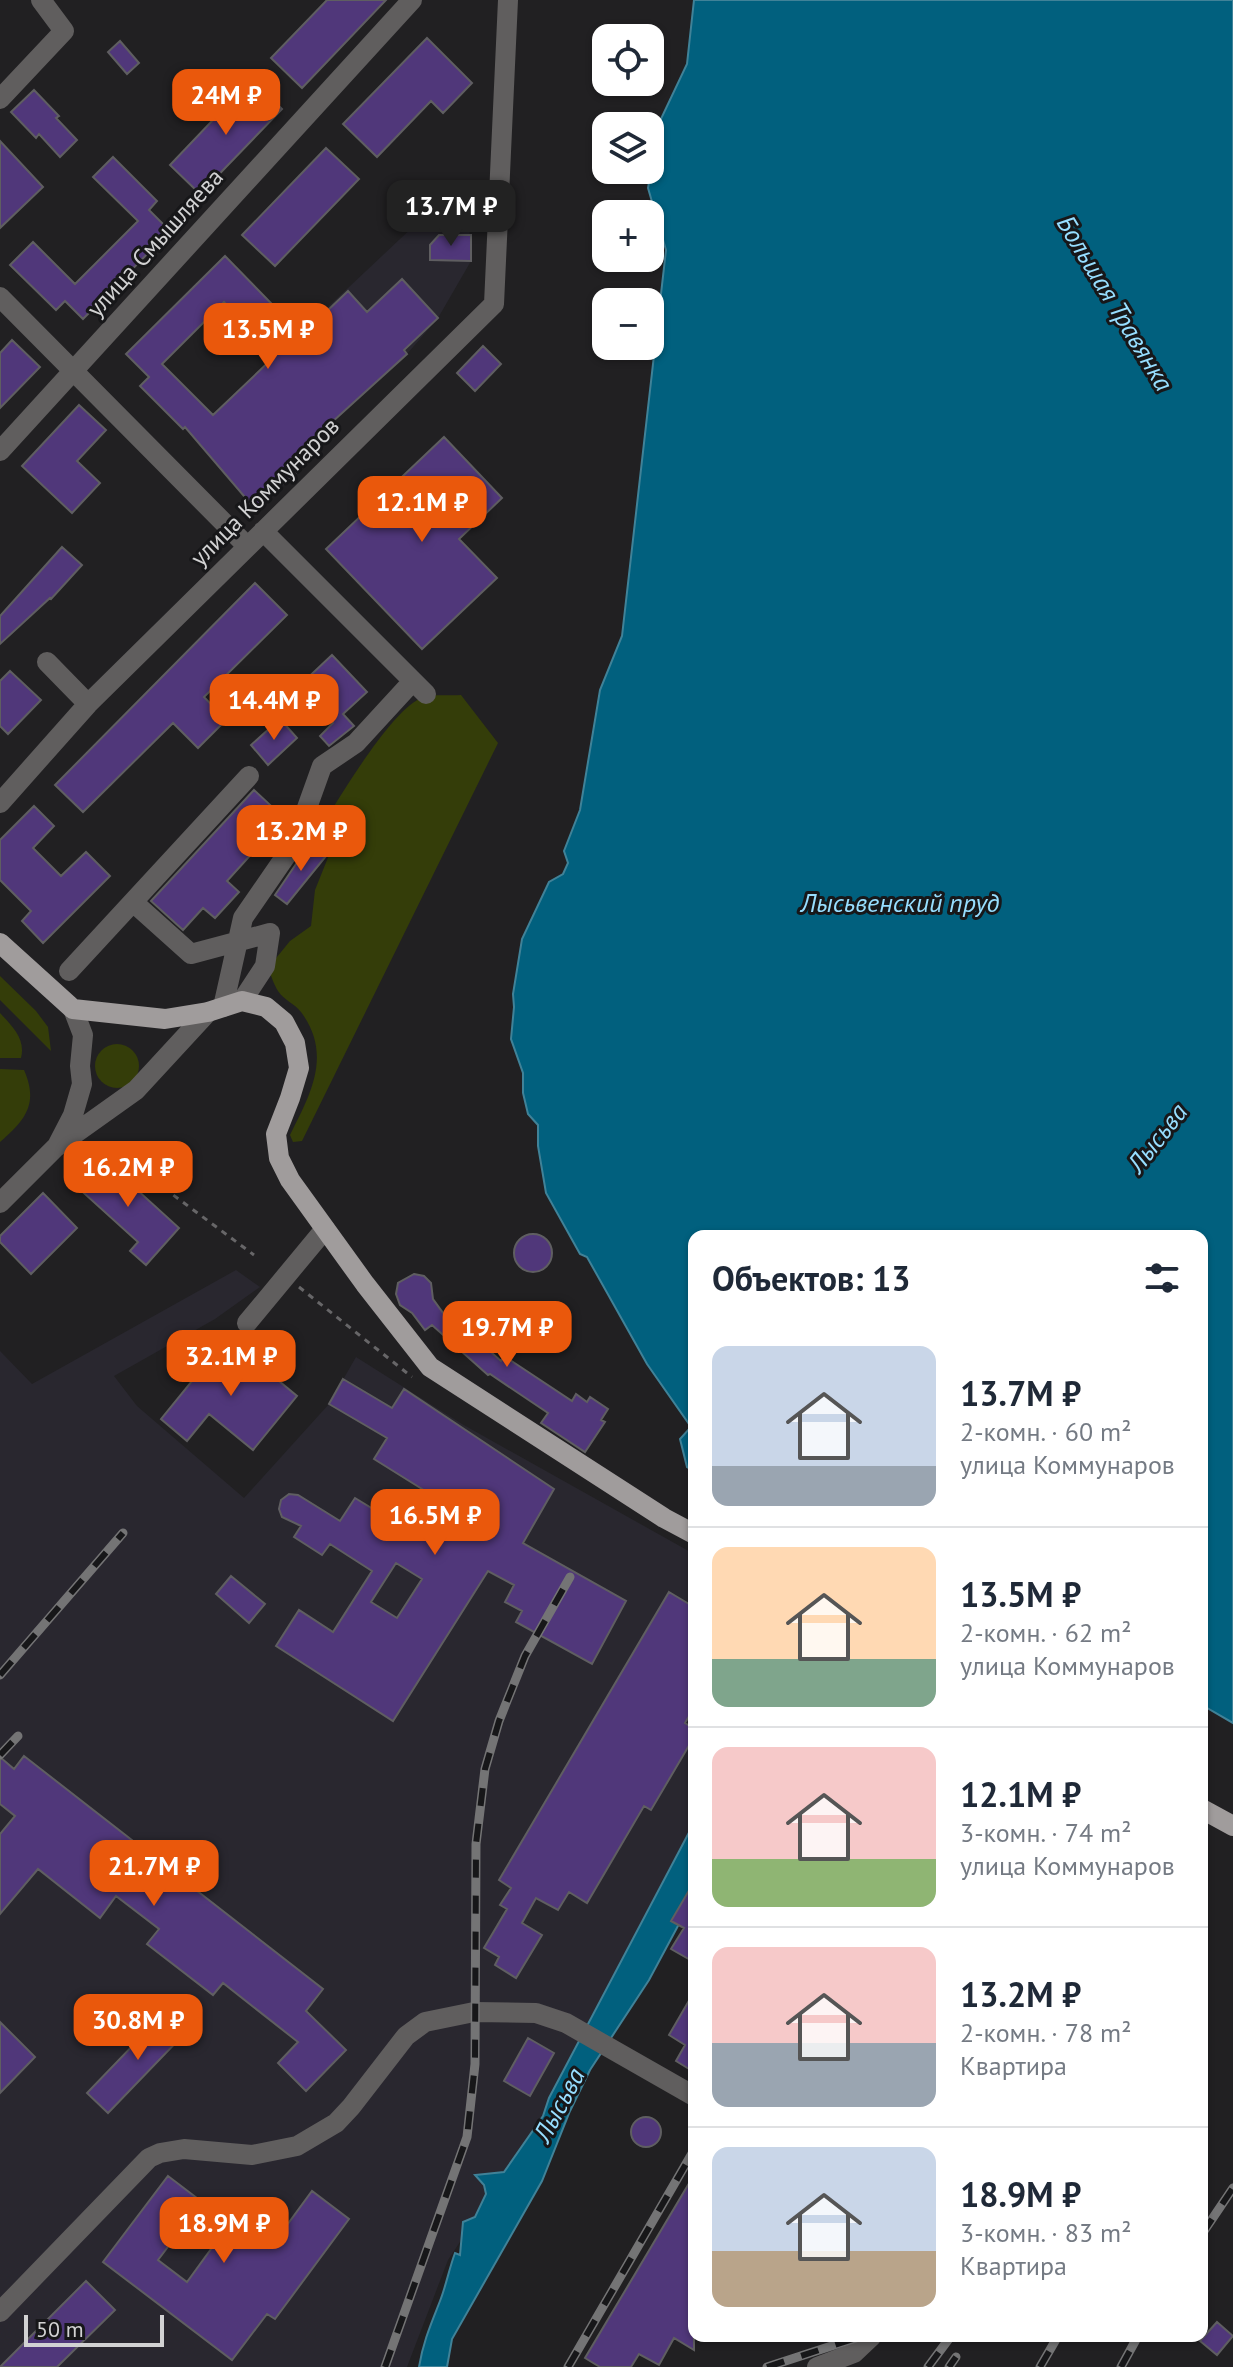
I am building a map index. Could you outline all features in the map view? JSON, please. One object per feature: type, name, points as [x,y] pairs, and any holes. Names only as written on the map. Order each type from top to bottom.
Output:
[{"type":"main road","points":[[0,943],[73,1009],[165,1019],[224,1007],[266,1007],[284,1022],[295,1043],[299,1068],[276,1134],[279,1158],[290,1180],[325,1229],[430,1367],[688,1531]]},
{"type":"main road","points":[[1208,1812],[1233,1826]]},
{"type":"street","points":[[0,99],[64,31],[41,0]]},
{"type":"street","name":"улица Смышляева","points":[[0,451],[412,0]]},
{"type":"street","name":"улица Коммунаров","points":[[0,803],[88,704],[494,304],[508,0]]},
{"type":"street","points":[[0,297],[247,546]]},
{"type":"street","points":[[224,1007],[243,918],[294,844],[322,766],[356,743],[419,687],[263,531]]},
{"type":"street","points":[[47,662],[88,704]]},
{"type":"street","points":[[69,971],[249,776]]},
{"type":"street","points":[[0,1203],[56,1147],[136,1090],[265,966],[270,933],[191,954],[133,902]]},
{"type":"street","points":[[56,1147],[73,1115],[82,1084],[83,1035],[73,1009]]},
{"type":"street","points":[[247,1323],[325,1229]]},
{"type":"street","points":[[0,2312],[149,2158],[184,2149],[252,2155],[297,2146],[336,2123],[406,2036],[425,2022],[474,2012],[536,2013],[566,2023],[688,2093]]},
{"type":"street","points":[[817,2367],[854,2353],[866,2342]]},
{"type":"path","points":[[106,1145],[254,1255]]},
{"type":"shaded area","points":[[469,220],[471,261],[438,318],[407,354],[319,432],[192,435],[417,223]]},
{"type":"shaded area","points":[[236,1270],[260,1287],[215,1319],[114,1376],[137,1406],[244,1498],[329,1404],[356,1357],[462,1424],[688,1551],[688,1833],[549,2098],[543,2116],[448,2260],[407,2367],[0,2367],[0,1351],[32,1384]]},
{"type":"green space","points":[[461,695],[498,743],[302,1141],[293,1142],[290,1135],[315,1075],[316,1044],[301,1012],[278,991],[268,968],[290,941],[311,926],[315,890],[331,850],[315,837],[349,782],[396,718],[424,697]]},
{"type":"green space","points":[[0,976],[48,1027],[51,1051],[0,1000]]},
{"type":"green space","points":[[0,1013],[20,1039],[21,1058],[0,1058]]},
{"type":"green space","points":[[117,1044],[132,1051],[139,1066],[132,1081],[117,1088],[102,1081],[95,1066],[102,1051]]},
{"type":"green space","points":[[0,1069],[24,1070],[30,1102],[23,1119],[0,1142]]},
{"type":"water","name":"Лысьвенский пруд","points":[[694,0],[1233,0],[1233,1723],[1208,1708],[1208,1230],[688,1230],[688,1423],[647,1364],[587,1257],[580,1254],[546,1193],[538,1146],[538,1125],[528,1114],[523,1093],[523,1073],[511,1039],[513,994],[522,939],[549,882],[563,874],[568,863],[564,851],[580,810],[600,690],[622,636],[653,360],[664,360],[664,200],[651,200],[648,188],[649,184],[664,184],[664,112],[687,64]]},
{"type":"water","name":"Лысьвенский пруд","points":[[688,1430],[688,1468],[680,1439]]},
{"type":"water","name":"Лысьва","points":[[688,1834],[688,1907],[649,1980],[590,2070],[542,2181],[452,2339],[447,2367],[419,2367],[455,2253],[460,2255],[463,2222],[475,2217],[486,2194],[484,2185],[475,2175],[504,2172],[543,2116],[549,2098]]},
{"type":"building","points":[[327,0],[386,0],[302,88],[271,58]]},
{"type":"building","points":[[427,38],[472,83],[443,113],[431,101],[377,157],[343,124]]},
{"type":"building","points":[[120,41],[139,63],[127,74],[108,52]]},
{"type":"building","points":[[252,79],[282,109],[200,194],[170,165]]},
{"type":"building","points":[[34,90],[77,140],[60,157],[39,134],[36,138],[11,112]]},
{"type":"building","points":[[0,141],[43,187],[0,228]]},
{"type":"building","points":[[326,148],[359,179],[275,266],[242,235]]},
{"type":"building","points":[[113,157],[157,201],[149,210],[170,231],[83,319],[65,301],[56,310],[10,265],[33,242],[75,284],[138,221],[93,177]]},
{"type":"building","points":[[439,235],[471,235],[471,261],[430,260],[430,245]]},
{"type":"building","points":[[225,256],[302,335],[348,291],[367,312],[402,279],[438,318],[404,350],[407,354],[299,452],[308,462],[255,509],[185,427],[183,429],[140,386],[149,377],[126,354]],"holes":[[[224,302],[276,355],[213,415],[162,364]]]},
{"type":"building","points":[[12,340],[40,367],[0,408],[0,353]]},
{"type":"building","points":[[483,346],[501,364],[475,391],[457,373]]},
{"type":"building","points":[[79,405],[106,430],[77,461],[100,483],[72,513],[22,466]]},
{"type":"building","points":[[444,437],[502,498],[459,539],[497,578],[422,649],[326,549]]},
{"type":"building","points":[[62,547],[82,565],[51,599],[0,644],[0,616]]},
{"type":"building","points":[[255,583],[287,615],[204,697],[226,720],[198,748],[173,723],[83,812],[55,785]]},
{"type":"building","points":[[332,655],[367,692],[343,714],[354,726],[329,746],[320,736],[333,723],[299,686]]},
{"type":"building","points":[[10,671],[41,700],[8,734],[0,726],[0,681]]},
{"type":"building","points":[[280,719],[297,738],[268,765],[251,745]]},
{"type":"building","points":[[254,790],[284,818],[227,881],[239,892],[215,918],[203,908],[183,930],[151,901]]},
{"type":"building","points":[[34,806],[54,826],[33,848],[61,876],[86,852],[110,876],[43,943],[22,921],[31,911],[0,880],[0,840]]},
{"type":"building","points":[[311,842],[326,856],[287,904],[275,895]]},
{"type":"building","points":[[101,1157],[179,1228],[146,1265],[130,1251],[138,1242],[75,1185]]},
{"type":"building","points":[[43,1193],[77,1228],[31,1274],[0,1242],[0,1236]]},
{"type":"building","points":[[533,1234],[546,1240],[552,1253],[546,1266],[533,1272],[520,1266],[514,1253],[520,1240]]},
{"type":"building","points":[[414,1274],[424,1276],[431,1283],[433,1299],[457,1332],[463,1327],[501,1361],[504,1356],[572,1401],[576,1394],[587,1402],[590,1397],[608,1409],[601,1420],[605,1422],[585,1452],[541,1423],[548,1413],[488,1375],[432,1325],[425,1330],[412,1313],[400,1305],[396,1294],[398,1283]]},
{"type":"building","points":[[227,1338],[297,1396],[253,1450],[209,1414],[187,1441],[161,1419]]},
{"type":"building","points":[[343,1379],[392,1408],[404,1389],[554,1489],[523,1543],[626,1601],[592,1664],[516,1622],[522,1611],[505,1602],[514,1585],[488,1571],[393,1721],[276,1646],[299,1610],[333,1632],[372,1571],[330,1544],[322,1555],[294,1537],[301,1526],[282,1517],[279,1509],[281,1500],[289,1494],[298,1495],[340,1521],[355,1498],[388,1518],[391,1513],[402,1519],[422,1489],[374,1459],[387,1438],[329,1404]],"holes":[[[396,1563],[422,1579],[397,1618],[371,1602]]]},
{"type":"building","points":[[231,1576],[265,1604],[249,1623],[216,1594]]},
{"type":"building","points":[[669,1592],[688,1603],[688,1718],[685,1723],[688,1725],[688,1747],[651,1810],[644,1806],[587,1903],[569,1892],[558,1910],[536,1898],[522,1923],[542,1935],[516,1978],[495,1965],[499,1957],[484,1948],[507,1909],[500,1905],[511,1888],[499,1880]]},
{"type":"building","points":[[24,1756],[323,1989],[306,2011],[346,2050],[306,2091],[278,2063],[298,2042],[223,1983],[213,1995],[147,1944],[159,1929],[116,1896],[100,1918],[38,1869],[0,1914],[0,1834],[15,1816],[0,1804],[0,1757],[14,1769]]},
{"type":"building","points":[[688,1892],[688,1959],[671,1949],[684,1928],[671,1921]]},
{"type":"building","points":[[688,2002],[688,2068],[676,2061],[685,2045],[669,2035]]},
{"type":"building","points":[[167,2010],[188,2030],[108,2113],[87,2093]]},
{"type":"building","points":[[0,2022],[35,2057],[0,2093]]},
{"type":"building","points":[[528,2038],[554,2053],[530,2096],[504,2081]]},
{"type":"building","points":[[646,2117],[656,2122],[661,2132],[656,2142],[646,2147],[636,2142],[631,2132],[636,2122]]},
{"type":"building","points":[[168,2176],[202,2202],[158,2260],[187,2282],[230,2223],[237,2228],[245,2217],[276,2240],[312,2191],[349,2219],[275,2319],[267,2314],[232,2360],[103,2262]]},
{"type":"building","points":[[688,2185],[688,2342],[694,2342],[694,2350],[674,2338],[659,2365],[639,2354],[631,2367],[600,2367],[585,2358]]},
{"type":"building","points":[[86,2281],[115,2310],[57,2367],[0,2367]]},
{"type":"building","points":[[1217,2322],[1233,2336],[1217,2355],[1201,2342],[1208,2342],[1208,2332]]},
{"type":"railway","points":[[0,1675],[123,1533]]},
{"type":"railway","points":[[385,2367],[467,2137],[475,2064],[476,1844],[485,1769],[499,1721],[525,1656],[570,1577]]},
{"type":"railway","points":[[0,1755],[18,1736]]},
{"type":"railway","points":[[568,2367],[688,2160]]},
{"type":"railway","points":[[1208,2225],[1233,2188]]},
{"type":"railway","points":[[767,2367],[844,2342]]},
{"type":"railway","points":[[928,2367],[947,2342]]},
{"type":"railway","points":[[1040,2367],[1055,2342]]},
{"type":"railway","points":[[1121,2367],[1135,2342]]},
{"type":"railway","points":[[949,2367],[956,2357]]},
{"type":"water label","name":"Большая Травянка","points":[[1115,303]]}]
